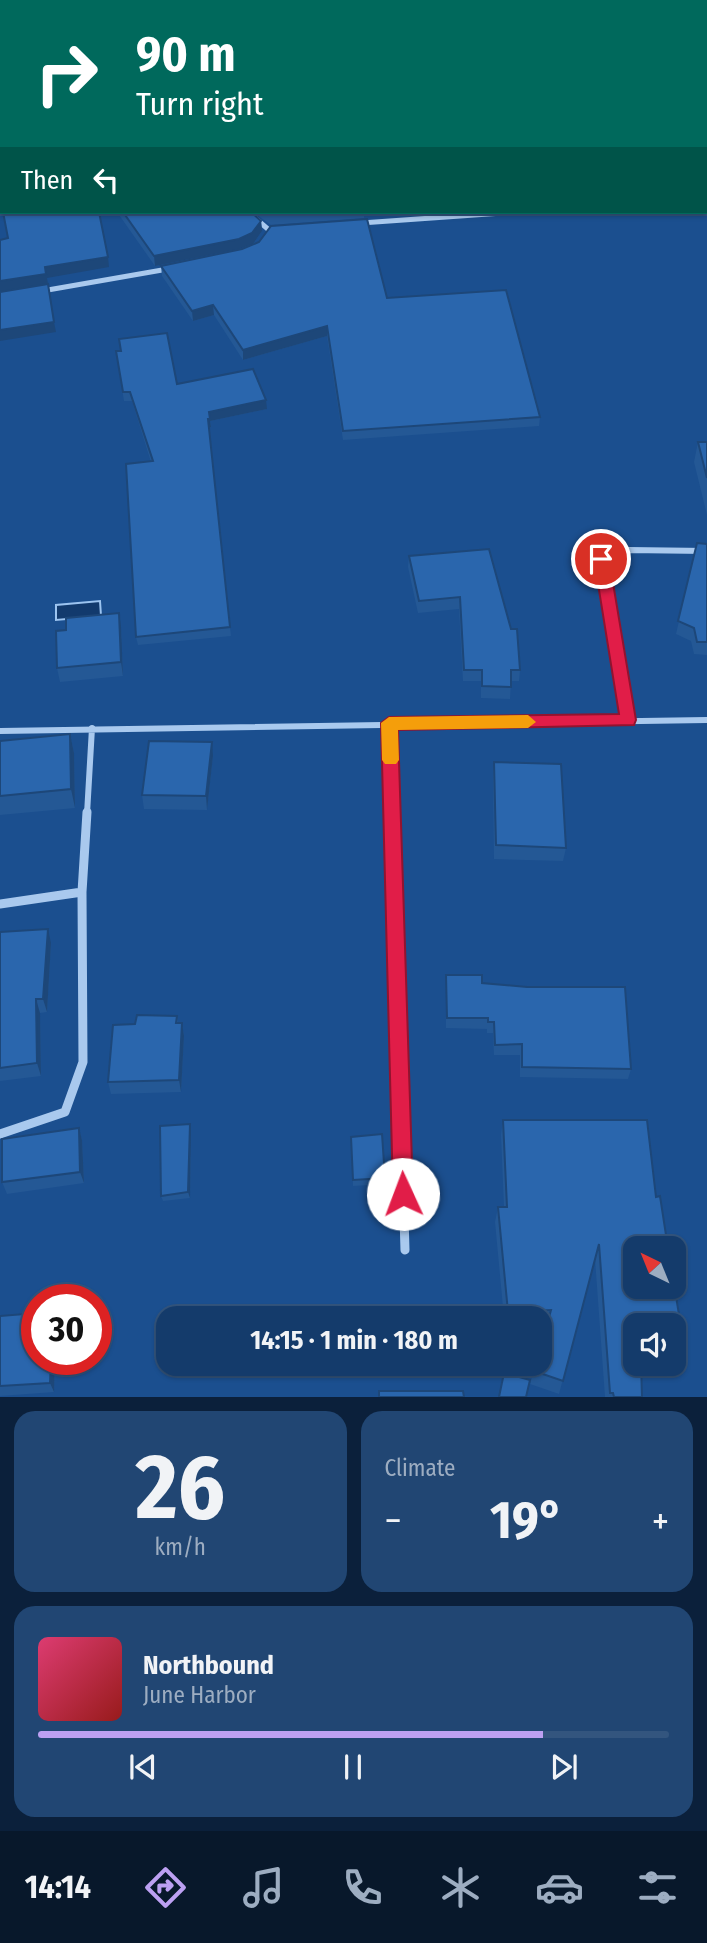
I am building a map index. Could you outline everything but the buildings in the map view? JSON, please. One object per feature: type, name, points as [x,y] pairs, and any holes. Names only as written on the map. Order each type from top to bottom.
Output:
[{"type":"street","points":[[250,214],[269,230],[280,229]]},
{"type":"street","points":[[349,224],[488,214]]},
{"type":"street","points":[[262,239],[269,230]]},
{"type":"street","points":[[37,292],[180,267]]},
{"type":"street","points":[[628,720],[601,559],[628,550],[707,551]]},
{"type":"street","points":[[0,731],[707,720]]},
{"type":"street","points":[[389,723],[405,1250]]},
{"type":"street","points":[[0,1134],[65,1112],[83,1062],[82,892],[92,728]]},
{"type":"street","points":[[0,904],[82,892]]},
{"type":"water","points":[[100,601],[101,616],[56,620],[56,605]]},
{"type":"slow traffic","points":[[390,760],[389,723],[528,722]]},
{"type":"route","points":[[403,1194],[389,723],[628,720],[601,559]]}]
